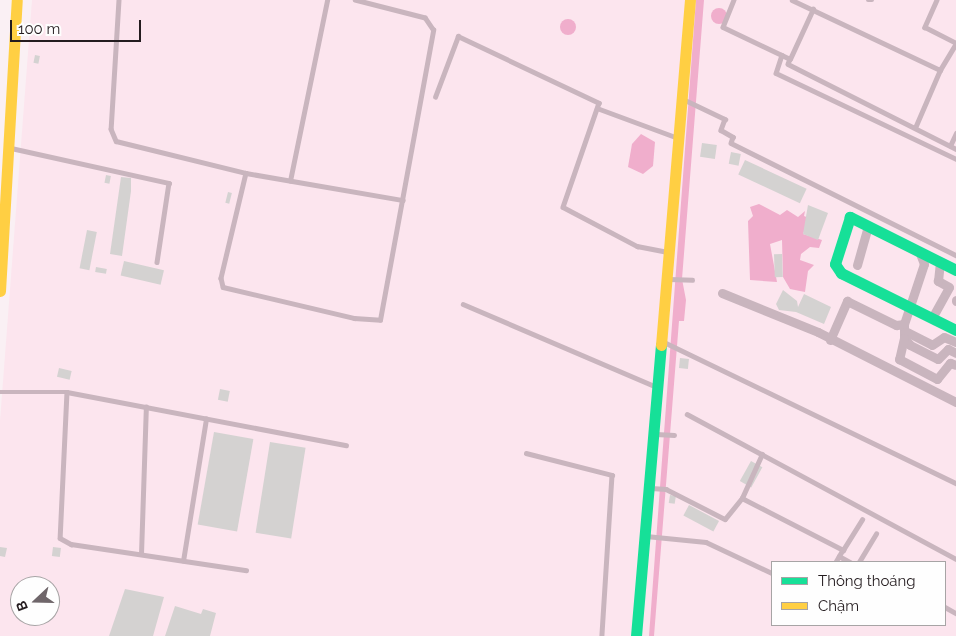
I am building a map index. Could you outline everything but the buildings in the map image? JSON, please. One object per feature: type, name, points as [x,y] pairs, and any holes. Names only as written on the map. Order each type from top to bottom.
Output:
[{"type":"main road","points":[[0,291],[17,0]]},
{"type":"main road","points":[[636,636],[651,536],[660,434],[660,388],[667,344],[672,279],[671,252],[679,139],[685,100],[690,0]]},
{"type":"main road","points":[[955,328],[836,268],[850,217],[956,270]]},
{"type":"street","points":[[857,265],[868,226]]},
{"type":"street","points":[[919,251],[924,264],[910,306],[899,359],[937,379],[950,363],[956,365]]},
{"type":"street","points":[[924,264],[938,261],[938,280],[949,287],[932,318]]},
{"type":"street","points":[[722,293],[830,340],[956,402]]},
{"type":"street","points":[[830,340],[848,301],[896,325],[938,358],[948,349],[956,353]]},
{"type":"street","points":[[904,331],[932,345],[944,337],[956,342]]},
{"type":"lane","points":[[119,0],[111,129],[116,141],[246,173],[403,200]]},
{"type":"lane","points":[[290,180],[327,0]]},
{"type":"lane","points":[[246,173],[221,278],[223,287],[377,322],[382,314],[433,30],[425,18],[355,0]]},
{"type":"lane","points":[[734,0],[723,27],[790,59]]},
{"type":"lane","points":[[792,0],[940,70]]},
{"type":"lane","points":[[915,128],[940,70],[956,43],[925,27],[937,0]]},
{"type":"lane","points":[[812,9],[788,64],[956,149]]},
{"type":"lane","points":[[435,97],[458,36],[599,103],[563,207],[637,246],[671,252]]},
{"type":"lane","points":[[782,55],[776,72],[956,159]]},
{"type":"lane","points":[[685,100],[725,119],[721,130],[733,137],[731,143],[956,255]]},
{"type":"lane","points":[[598,108],[679,139]]},
{"type":"lane","points":[[950,146],[956,133]]},
{"type":"lane","points":[[8,148],[169,183],[157,262]]},
{"type":"lane","points":[[672,279],[692,280]]},
{"type":"lane","points":[[464,304],[660,388]]},
{"type":"lane","points":[[667,344],[956,482]]},
{"type":"lane","points":[[0,392],[67,392],[346,445]]},
{"type":"lane","points":[[67,392],[60,538],[71,544],[246,570]]},
{"type":"lane","points":[[141,554],[146,407]]},
{"type":"lane","points":[[688,414],[956,559]]},
{"type":"lane","points":[[183,561],[206,419]]},
{"type":"lane","points":[[660,434],[672,435]]},
{"type":"lane","points":[[526,453],[612,475],[602,636]]},
{"type":"lane","points":[[655,488],[666,489],[725,519],[742,498],[762,454]]},
{"type":"lane","points":[[742,498],[843,550]]},
{"type":"lane","points":[[837,561],[862,520]]},
{"type":"lane","points":[[860,561],[876,534]]},
{"type":"lane","points":[[651,536],[706,542],[771,573]]},
{"type":"lane","points":[[840,556],[848,561]]},
{"type":"shaded area","points":[[32,0],[956,0],[956,636],[0,636],[0,421]]},
{"type":"shaded area","points":[[696,0],[704,0],[682,279],[686,300],[684,321],[679,321],[654,636],[649,636]]},
{"type":"shaded area","points":[[719,8],[727,16],[719,24],[711,16]]},
{"type":"shaded area","points":[[565,19],[571,19],[576,24],[574,33],[565,35],[560,30],[560,24]]},
{"type":"shaded area","points":[[641,134],[655,142],[653,166],[643,174],[628,167],[632,144]]},
{"type":"shaded area","points":[[759,204],[780,215],[787,210],[798,217],[805,211],[804,216],[809,218],[803,234],[822,240],[819,248],[810,247],[801,254],[800,260],[814,265],[808,271],[805,292],[790,289],[783,277],[782,240],[770,244],[777,282],[750,280],[748,221],[753,216],[750,207]]},
{"type":"traffic: fast","points":[[956,270],[850,217],[835,264],[841,273],[956,330]]},
{"type":"traffic: fast","points":[[636,636],[661,345]]},
{"type":"traffic: slow","points":[[0,291],[17,0]]},
{"type":"traffic: slow","points":[[661,345],[690,0]]}]
